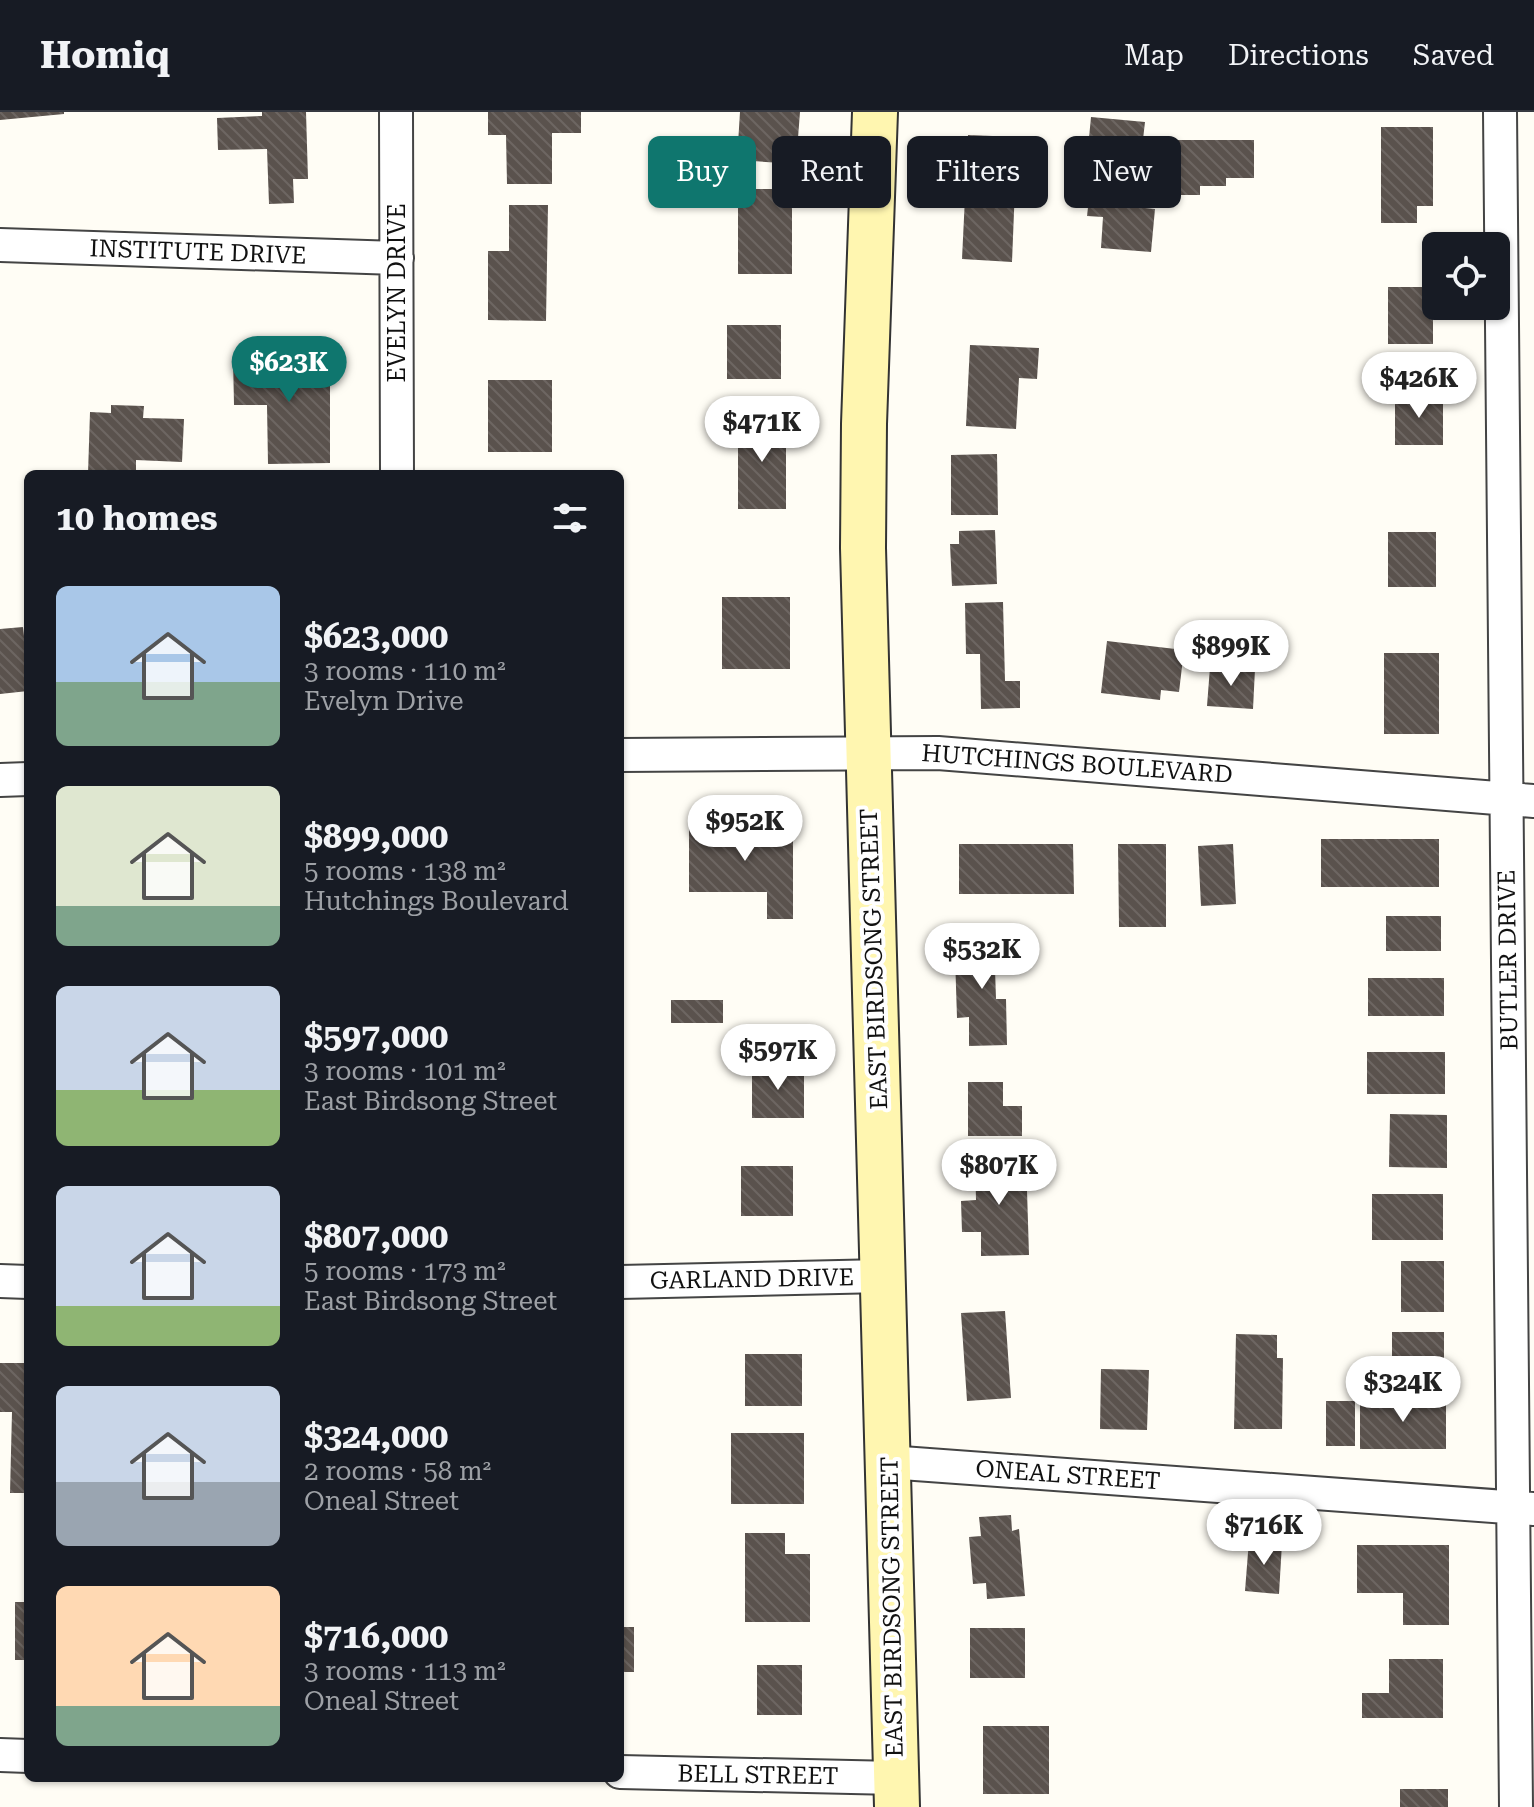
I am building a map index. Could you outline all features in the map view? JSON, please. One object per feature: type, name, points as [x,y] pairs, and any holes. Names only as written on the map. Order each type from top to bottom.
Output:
[{"type":"street","name":"EVELYN DRIVE","points":[[396,112],[397,470]]},
{"type":"street","name":"EAST BIRDSONG STREET","points":[[875,112],[863,481],[896,1792]]},
{"type":"street","name":"BUTLER DRIVE","points":[[1500,112],[1520,800],[1524,1508],[1516,1807]]},
{"type":"street","name":"INSTITUTE DRIVE","points":[[0,245],[397,258]]},
{"type":"street","name":"HUTCHINGS BOULEVARD","points":[[624,755],[868,751],[938,753],[1082,762],[1520,800]]},
{"type":"street","points":[[0,780],[24,779]]},
{"type":"street","name":"GARLAND DRIVE","points":[[624,1282],[883,1276]]},
{"type":"street","points":[[0,1281],[24,1282]]},
{"type":"street","name":"ONEAL STREET","points":[[888,1462],[1524,1508]]},
{"type":"street","points":[[0,1755],[24,1756]]},
{"type":"street","name":"BELL STREET","points":[[624,1772],[896,1792]]},
{"type":"building","points":[[0,112],[64,112],[64,114],[0,120]]},
{"type":"building","points":[[262,112],[306,112],[308,179],[293,179],[294,203],[269,204],[267,149],[218,150],[217,118],[262,116]]},
{"type":"building","points":[[488,112],[581,112],[581,133],[552,133],[552,184],[507,184],[506,135],[488,135]]},
{"type":"building","points":[[740,112],[800,112],[798,136],[772,136],[772,162],[756,161],[756,136],[738,136]]},
{"type":"building","points":[[1091,117],[1145,122],[1143,136],[1089,136]]},
{"type":"building","points":[[1381,127],[1433,127],[1433,206],[1417,206],[1417,223],[1381,223]]},
{"type":"building","points":[[1181,140],[1254,140],[1254,178],[1226,178],[1226,186],[1200,186],[1200,195],[1181,195]]},
{"type":"building","points":[[756,189],[772,189],[772,208],[792,208],[792,274],[738,274],[738,208],[756,208]]},
{"type":"building","points":[[509,205],[548,205],[546,321],[488,320],[488,251],[509,251]]},
{"type":"building","points":[[964,208],[1014,208],[1012,262],[962,259]]},
{"type":"building","points":[[1088,208],[1155,209],[1151,252],[1101,248],[1103,217],[1087,216]]},
{"type":"building","points":[[1388,287],[1422,287],[1422,320],[1433,320],[1433,344],[1388,344]]},
{"type":"building","points":[[727,325],[781,325],[781,379],[727,379]]},
{"type":"building","points":[[970,345],[1039,348],[1037,379],[1019,378],[1016,429],[966,426]]},
{"type":"building","points":[[330,356],[330,463],[268,464],[267,405],[234,405],[233,357]]},
{"type":"building","points":[[488,380],[552,380],[552,452],[488,452]]},
{"type":"building","points":[[1395,394],[1443,394],[1443,445],[1395,445]]},
{"type":"building","points":[[111,405],[144,406],[143,418],[184,419],[182,462],[136,460],[136,470],[88,470],[90,412],[111,413]]},
{"type":"building","points":[[738,419],[786,419],[786,509],[738,509]]},
{"type":"building","points":[[997,454],[998,515],[951,515],[951,455]]},
{"type":"building","points":[[995,530],[997,584],[952,586],[950,544],[959,544],[959,531]]},
{"type":"building","points":[[1388,532],[1436,532],[1436,587],[1388,587]]},
{"type":"building","points":[[722,597],[790,597],[790,669],[722,669]]},
{"type":"building","points":[[1003,602],[1005,681],[1020,681],[1020,708],[981,709],[980,654],[966,654],[965,603]]},
{"type":"building","points":[[23,627],[24,691],[0,694],[0,629]]},
{"type":"building","points":[[1107,641],[1184,650],[1179,692],[1161,690],[1160,700],[1101,693]]},
{"type":"building","points":[[1384,653],[1439,653],[1439,734],[1384,734]]},
{"type":"building","points":[[1210,667],[1255,669],[1253,709],[1207,706]]},
{"type":"building","points":[[689,826],[793,826],[793,919],[767,919],[767,892],[689,892]]},
{"type":"building","points":[[1321,839],[1439,839],[1439,887],[1321,887]]},
{"type":"building","points":[[959,844],[1073,844],[1074,894],[959,894]]},
{"type":"building","points":[[1118,844],[1166,844],[1166,927],[1119,927]]},
{"type":"building","points":[[1233,844],[1236,904],[1201,906],[1198,846]]},
{"type":"building","points":[[1386,916],[1441,916],[1441,951],[1386,951]]},
{"type":"building","points":[[1003,936],[1004,969],[995,969],[996,999],[1006,999],[1007,1045],[969,1046],[969,1017],[957,1018],[955,956],[969,955],[968,937]]},
{"type":"building","points":[[1368,978],[1444,978],[1444,1016],[1368,1016]]},
{"type":"building","points":[[671,1000],[723,1000],[723,1023],[671,1023]]},
{"type":"building","points":[[1367,1052],[1445,1052],[1445,1094],[1367,1094]]},
{"type":"building","points":[[752,1065],[804,1065],[804,1118],[752,1118]]},
{"type":"building","points":[[968,1082],[1003,1082],[1003,1106],[1022,1106],[1022,1136],[968,1136]]},
{"type":"building","points":[[1390,1114],[1447,1115],[1447,1168],[1389,1167]]},
{"type":"building","points":[[1026,1158],[1029,1255],[981,1256],[981,1232],[962,1232],[961,1201],[976,1200],[975,1159]]},
{"type":"building","points":[[741,1166],[793,1166],[793,1216],[741,1216]]},
{"type":"building","points":[[1372,1194],[1443,1194],[1443,1240],[1372,1240]]},
{"type":"building","points":[[1401,1261],[1444,1261],[1444,1312],[1401,1312]]},
{"type":"building","points":[[1005,1311],[1011,1398],[967,1401],[961,1313]]},
{"type":"building","points":[[1392,1332],[1444,1332],[1444,1390],[1392,1390]]},
{"type":"building","points":[[1236,1334],[1277,1335],[1277,1358],[1283,1358],[1282,1429],[1234,1429]]},
{"type":"building","points":[[745,1354],[802,1354],[802,1406],[745,1406]]},
{"type":"building","points":[[0,1363],[24,1363],[24,1493],[10,1493],[12,1412],[0,1412]]},
{"type":"building","points":[[1101,1369],[1149,1370],[1147,1430],[1100,1429]]},
{"type":"building","points":[[1360,1400],[1446,1400],[1446,1449],[1360,1449]]},
{"type":"building","points":[[1326,1401],[1355,1401],[1355,1446],[1326,1446]]},
{"type":"building","points":[[731,1433],[804,1433],[804,1504],[731,1504]]},
{"type":"building","points":[[1011,1515],[1012,1531],[1019,1529],[1025,1596],[987,1599],[986,1583],[973,1584],[969,1537],[981,1536],[979,1517]]},
{"type":"building","points":[[745,1533],[785,1533],[785,1554],[810,1554],[810,1622],[745,1622]]},
{"type":"building","points":[[1249,1540],[1282,1543],[1279,1594],[1245,1591]]},
{"type":"building","points":[[1357,1545],[1449,1545],[1449,1625],[1403,1625],[1403,1593],[1357,1593]]},
{"type":"building","points":[[15,1602],[24,1602],[24,1660],[15,1660]]},
{"type":"building","points":[[624,1627],[634,1627],[634,1672],[624,1672]]},
{"type":"building","points":[[970,1628],[1025,1628],[1025,1678],[970,1678]]},
{"type":"building","points":[[1389,1659],[1443,1659],[1443,1718],[1362,1718],[1362,1693],[1389,1693]]},
{"type":"building","points":[[757,1665],[802,1665],[802,1715],[757,1715]]},
{"type":"building","points":[[983,1726],[1049,1726],[1049,1794],[983,1794]]},
{"type":"building","points":[[1400,1789],[1448,1789],[1448,1807],[1400,1807]]}]
